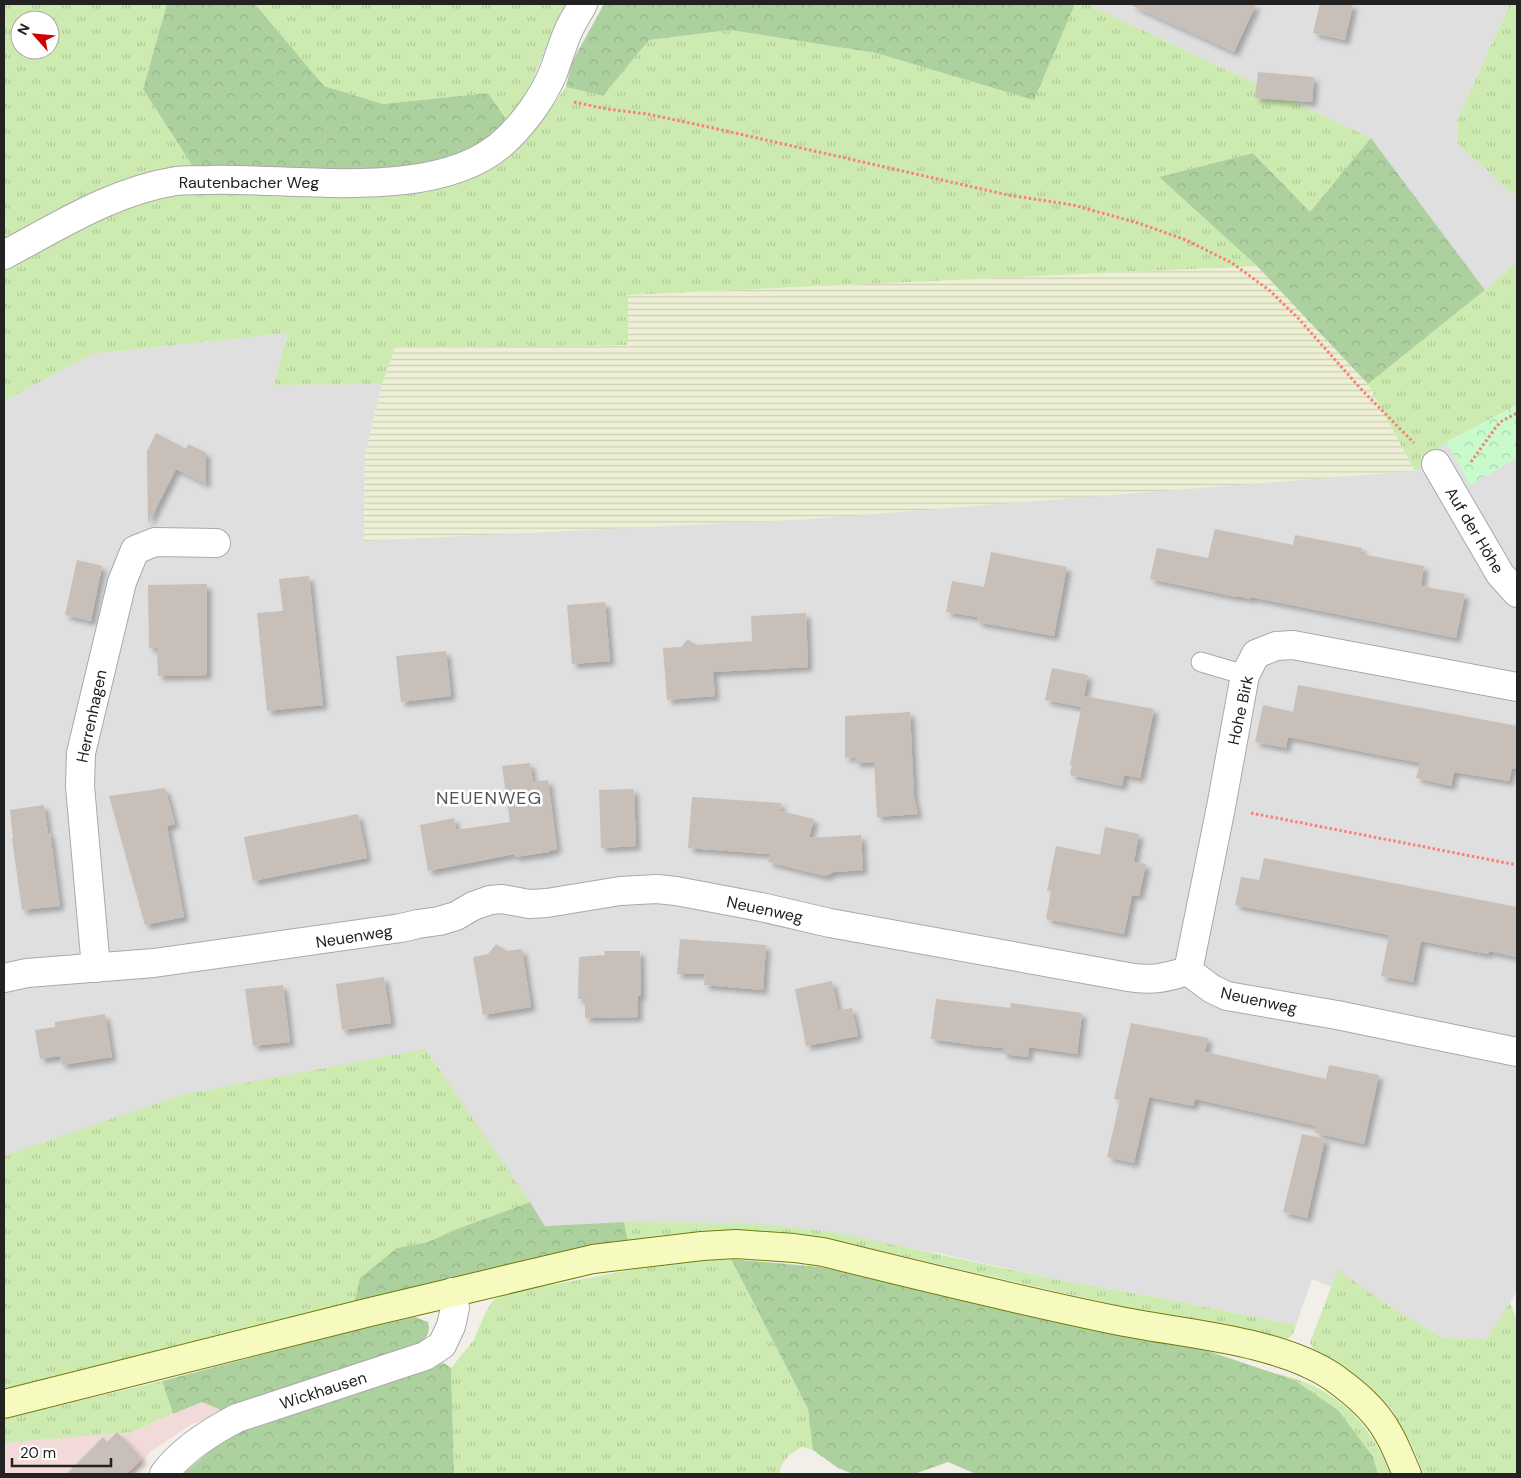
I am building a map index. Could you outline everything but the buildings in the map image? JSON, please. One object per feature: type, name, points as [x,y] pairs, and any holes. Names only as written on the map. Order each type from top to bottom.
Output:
[{"type":"main road","points":[[4,1404],[366,1312],[593,1259],[702,1246],[761,1245],[823,1252],[1114,1320],[1246,1344],[1290,1357],[1331,1376],[1368,1405],[1388,1432],[1408,1474]]},
{"type":"street","name":"Rautenbacher Weg","points":[[4,255],[73,218],[120,196],[148,187],[177,181],[231,179],[378,182],[414,179],[449,172],[485,156],[506,141],[527,116],[553,73],[568,32],[583,4]]},
{"type":"street","name":"Auf der Höhe","points":[[1441,474],[1500,574],[1517,593]]},
{"type":"street","name":"Herrenhagen","points":[[96,968],[80,786],[81,752],[122,582],[135,550],[156,542],[216,543]]},
{"type":"street","name":"Hohe Birk","points":[[1188,970],[1246,675],[1256,654],[1276,646],[1293,645],[1517,687]]},
{"type":"street","name":"Neuenweg","points":[[4,978],[27,973],[154,963],[311,942],[439,922],[490,900],[502,899],[529,904],[620,891],[657,889],[761,907],[830,923],[1146,980],[1163,978],[1188,970],[1212,989],[1227,996],[1399,1027],[1517,1052]]},
{"type":"street","name":"Wickhausen","points":[[164,1474],[203,1438],[237,1418],[425,1356],[442,1345],[451,1326],[455,1308],[453,1292]]},
{"type":"lane","points":[[1200,662],[1246,675]]},
{"type":"path","points":[[544,90],[568,100],[607,109],[647,114],[1008,195],[1072,205],[1138,223],[1186,240],[1232,263],[1269,290],[1299,319],[1360,388],[1441,474],[1465,471],[1496,427],[1502,421],[1517,413]]},
{"type":"path","points":[[1221,807],[1517,865]]},
{"type":"shaded area","points":[[1087,4],[1510,4],[1458,118],[1457,143],[1517,198],[1517,261],[1485,290],[1371,138]]},
{"type":"shaded area","points":[[288,333],[275,385],[382,384],[365,456],[364,541],[1414,471],[1446,442],[1517,405],[1517,1291],[1486,1339],[1443,1338],[1392,1308],[1338,1271],[1331,1287],[1312,1279],[1296,1325],[1059,1280],[938,1253],[758,1223],[624,1222],[545,1226],[530,1202],[4,1156],[4,401],[92,354]]},
{"type":"shaded area","points":[[202,1402],[226,1412],[190,1425],[150,1452],[134,1474],[4,1474],[4,1443],[132,1432]]},
{"type":"green space","points":[[4,4],[167,4],[143,89],[195,170],[4,246]]},
{"type":"green space","points":[[167,4],[255,4],[324,86],[383,104],[488,93],[508,122],[495,136],[445,163],[353,170],[195,170],[143,89]]},
{"type":"green space","points":[[255,4],[566,4],[558,18],[530,87],[508,122],[488,93],[383,104],[324,86]]},
{"type":"green space","points":[[604,4],[1075,4],[1034,100],[876,53],[730,30],[649,40],[603,96],[566,87],[572,62]]},
{"type":"green space","points":[[1075,4],[1087,4],[1371,138],[1310,212],[1253,153],[1159,177],[1257,266],[628,295],[628,345],[395,347],[382,384],[274,385],[288,333],[92,354],[4,401],[4,264],[77,224],[177,189],[350,190],[535,127],[566,87],[603,96],[649,40],[730,30],[876,53],[1034,99]]},
{"type":"green space","points":[[1510,4],[1517,4],[1517,198],[1457,143],[1458,118]]},
{"type":"green space","points":[[1371,138],[1485,290],[1368,384],[1257,266],[1159,177],[1253,153],[1310,212]]},
{"type":"green space","points":[[1517,261],[1517,405],[1446,442],[1415,471],[1368,384],[1485,290]]},
{"type":"green space","points":[[1257,266],[1368,384],[1415,471],[811,519],[364,541],[365,456],[382,384],[395,347],[628,345],[628,295]]},
{"type":"green space","points":[[1517,405],[1517,458],[1470,485],[1446,442]]},
{"type":"green space","points":[[425,1049],[530,1202],[457,1229],[428,1242],[397,1248],[354,1304],[4,1391],[4,1156],[181,1095]]},
{"type":"green space","points":[[530,1202],[545,1226],[624,1222],[628,1241],[354,1304],[360,1278],[397,1248],[428,1242],[457,1229]]},
{"type":"green space","points":[[624,1222],[758,1223],[839,1233],[1059,1280],[1296,1325],[1293,1334],[1286,1340],[1197,1320],[1128,1308],[847,1243],[780,1233],[734,1231],[675,1234],[628,1241]]},
{"type":"green space","points":[[731,1259],[808,1409],[813,1450],[802,1447],[793,1452],[784,1461],[779,1474],[454,1474],[451,1368],[473,1341],[493,1300],[509,1293],[636,1269],[680,1262]]},
{"type":"green space","points":[[731,1259],[820,1267],[1035,1316],[1202,1349],[1294,1380],[1338,1410],[1373,1457],[1378,1474],[976,1474],[948,1462],[914,1474],[853,1474],[838,1468],[813,1450],[808,1409]]},
{"type":"green space","points":[[1338,1270],[1392,1308],[1443,1338],[1486,1339],[1510,1302],[1517,1320],[1517,1474],[1424,1474],[1412,1445],[1391,1408],[1363,1381],[1314,1350],[1310,1342]]},
{"type":"green space","points":[[415,1317],[428,1322],[429,1331],[425,1338],[412,1350],[226,1412],[202,1402],[173,1414],[162,1381],[333,1336]]},
{"type":"green space","points":[[444,1363],[451,1368],[454,1474],[183,1474],[224,1439],[268,1417]]},
{"type":"green space","points":[[1271,1372],[1312,1385],[1345,1406],[1371,1435],[1390,1474],[1378,1474],[1373,1457]]},
{"type":"green space","points":[[162,1381],[173,1414],[132,1432],[4,1443],[4,1419]]},
{"type":"district","name":"NEUENWEG","points":[[489,798]]}]
